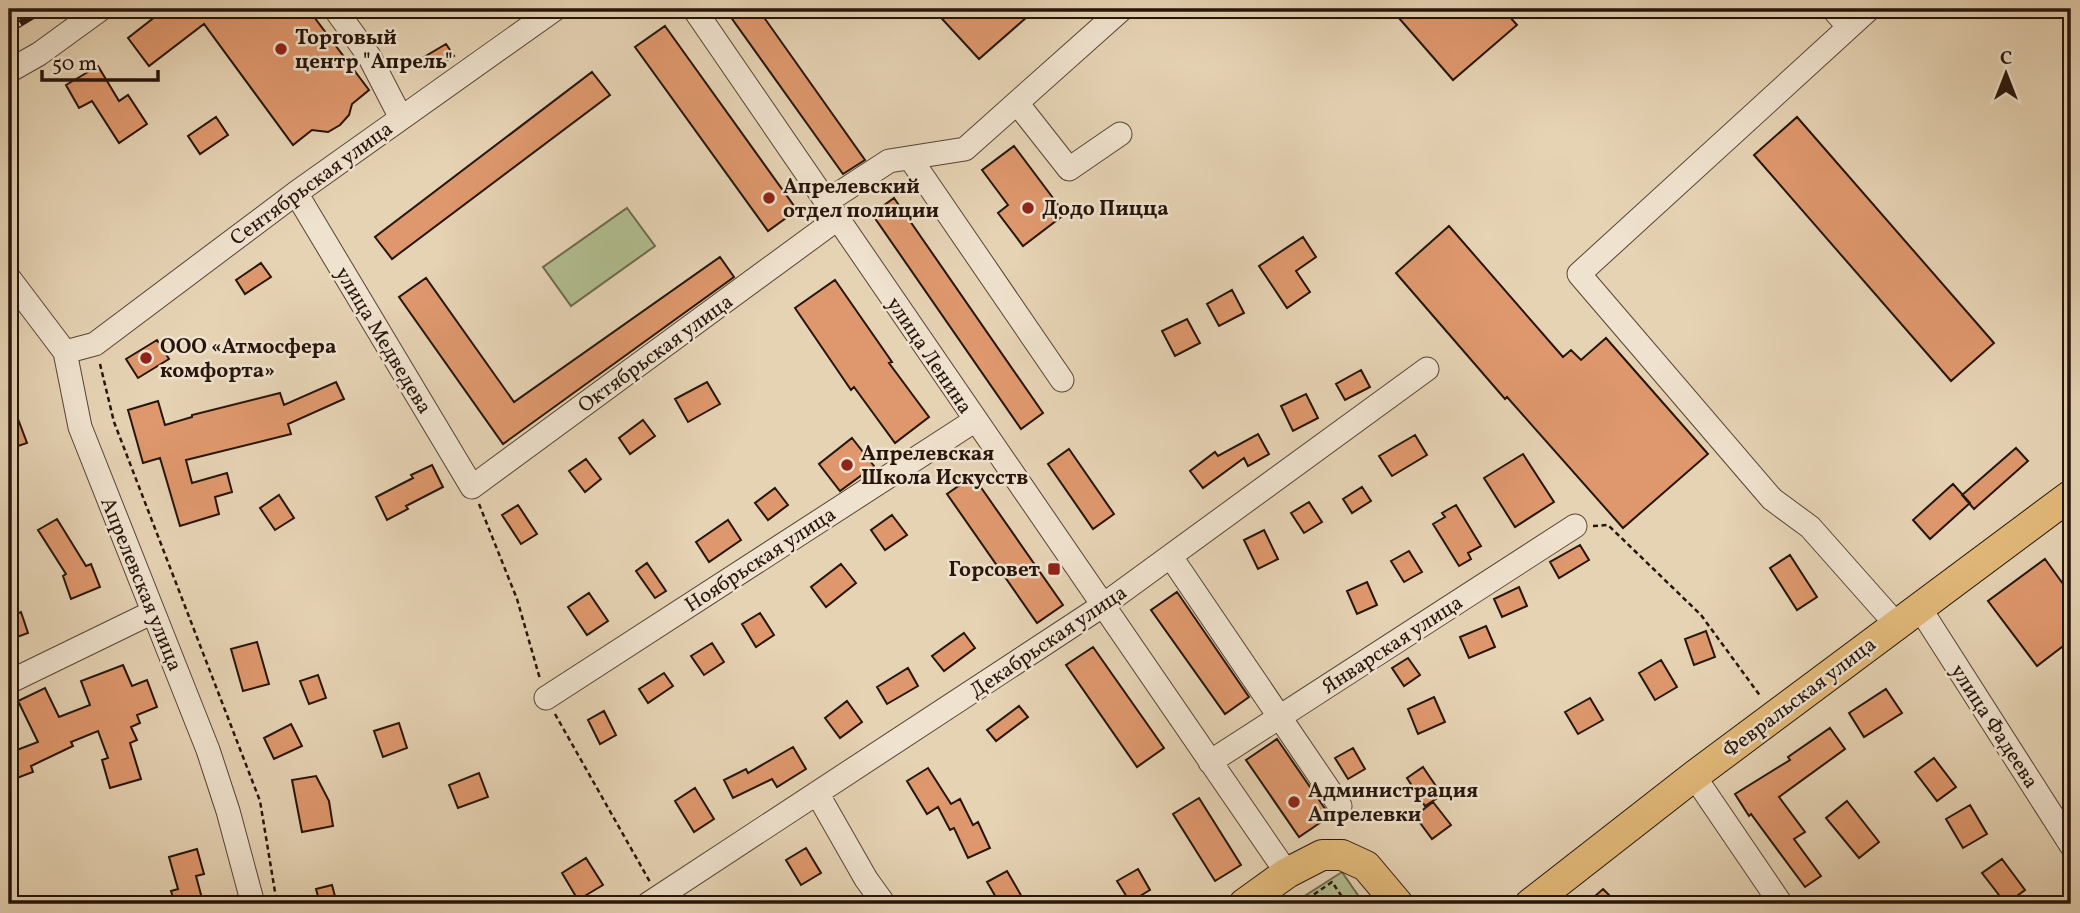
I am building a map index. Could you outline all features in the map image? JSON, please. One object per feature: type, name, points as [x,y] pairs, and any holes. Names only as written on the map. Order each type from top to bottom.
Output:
[{"type":"main road","name":"Февральская улица","points":[[1530,904],[1693,776],[2071,495]]},
{"type":"main road","points":[[1244,904],[1287,873],[1322,855],[1342,855],[1366,866],[1398,904]]},
{"type":"street","points":[[9,71],[39,54],[101,9]]},
{"type":"street","points":[[335,9],[369,56],[401,118]]},
{"type":"street","name":"Сентябрьская улица","points":[[65,352],[95,344],[296,193],[555,9]]},
{"type":"street","name":"улица Ленина","points":[[694,9],[974,421],[1287,873]]},
{"type":"street","name":"Октябрьская улица","points":[[472,486],[831,211],[888,161],[965,149],[1122,9]]},
{"type":"street","points":[[1833,9],[1849,27],[1869,9]]},
{"type":"street","name":"улица Фадеева","points":[[1849,27],[1579,274],[1772,499],[1810,527],[1907,616],[2071,845]]},
{"type":"street","points":[[1017,103],[1069,169],[1120,134]]},
{"type":"street","points":[[910,158],[1062,380]]},
{"type":"street","name":"улица Медведева","points":[[296,193],[472,486]]},
{"type":"street","name":"Апрелевская улица","points":[[9,278],[65,352],[80,427],[208,750],[253,904]]},
{"type":"street","name":"Декабрьская улица","points":[[656,902],[1102,606],[1427,369]]},
{"type":"street","name":"Ноябрьская улица","points":[[546,698],[974,421]]},
{"type":"street","name":"Январская улица","points":[[1210,762],[1575,526]]},
{"type":"street","points":[[1171,557],[1281,715],[1340,806]]},
{"type":"street","points":[[9,682],[153,612]]},
{"type":"street","points":[[1693,776],[1781,904]]},
{"type":"street","points":[[817,793],[884,904]]},
{"type":"path","points":[[95,344],[114,422],[260,801],[277,904]]},
{"type":"path","points":[[1575,526],[1608,525],[1701,615],[1765,702]]},
{"type":"path","points":[[1300,904],[1332,882],[1347,904]]},
{"type":"green space","points":[[627,208],[655,246],[571,306],[543,267]]},
{"type":"green space","points":[[1342,872],[1364,904],[1292,904]]},
{"type":"building","name":"Торговый центр \"Апрель\"","points":[[165,9],[308,9],[369,90],[352,104],[349,115],[340,125],[328,132],[312,130],[293,145],[204,24],[149,66],[128,38]]},
{"type":"building","points":[[725,9],[758,9],[865,160],[843,174]]},
{"type":"building","points":[[933,9],[1019,9],[1027,17],[979,59]]},
{"type":"building","points":[[1391,9],[1503,9],[1517,25],[1453,80]]},
{"type":"building","points":[[665,26],[797,210],[768,231],[635,47]]},
{"type":"building","points":[[446,44],[454,56],[432,69],[424,57]]},
{"type":"building","points":[[98,66],[119,101],[128,95],[147,124],[119,143],[92,101],[79,108],[66,85]]},
{"type":"building","points":[[592,72],[610,95],[392,259],[375,237]]},
{"type":"building","points":[[216,117],[228,135],[200,154],[188,136]]},
{"type":"building","points":[[1797,117],[1994,343],[1951,381],[1754,155]]},
{"type":"building","points":[[1014,146],[1065,214],[1023,246],[998,213],[1008,205],[982,170]]},
{"type":"building","points":[[894,198],[1043,413],[1021,429],[872,214]]},
{"type":"building","points":[[1449,226],[1563,357],[1571,350],[1581,360],[1606,338],[1708,454],[1623,528],[1507,397],[1505,399],[1396,273]]},
{"type":"building","points":[[1303,237],[1316,257],[1296,271],[1310,292],[1287,308],[1259,266]]},
{"type":"building","points":[[720,257],[734,277],[503,444],[399,297],[426,278],[514,402]]},
{"type":"building","points":[[261,263],[271,277],[245,294],[236,280]]},
{"type":"building","points":[[835,280],[892,362],[889,363],[929,417],[895,443],[854,387],[851,390],[795,308]]},
{"type":"building","points":[[1232,290],[1244,313],[1219,326],[1207,304]]},
{"type":"building","points":[[1187,319],[1200,343],[1175,356],[1162,331]]},
{"type":"building","points":[[157,340],[169,359],[138,378],[126,359]]},
{"type":"building","points":[[1361,370],[1370,387],[1345,400],[1336,384]]},
{"type":"building","points":[[336,382],[344,399],[288,424],[291,434],[186,460],[192,483],[227,473],[232,492],[215,497],[219,514],[180,526],[160,458],[143,463],[128,410],[158,401],[165,425],[192,415],[280,393],[284,405]]},
{"type":"building","points":[[707,382],[720,404],[688,422],[675,399]]},
{"type":"building","points":[[1306,394],[1318,418],[1293,431],[1281,406]]},
{"type":"building","points":[[18,419],[27,443],[9,449],[9,422]]},
{"type":"building","points":[[643,420],[655,436],[630,454],[619,438]]},
{"type":"building","points":[[1258,434],[1269,454],[1248,466],[1244,458],[1203,488],[1190,471],[1215,452],[1218,456]]},
{"type":"building","points":[[1415,435],[1427,455],[1392,476],[1379,456]]},
{"type":"building","name":"Апрелевская Школа Искусств","points":[[852,438],[874,466],[840,491],[819,464]]},
{"type":"building","points":[[2016,448],[2028,461],[1974,509],[1962,495]]},
{"type":"building","points":[[1069,449],[1114,514],[1093,529],[1048,464]]},
{"type":"building","points":[[1523,454],[1554,502],[1515,527],[1484,478]]},
{"type":"building","points":[[586,459],[601,479],[585,492],[569,471]]},
{"type":"building","points":[[432,465],[443,487],[406,506],[408,509],[387,520],[376,497]]},
{"type":"building","points":[[973,476],[1063,605],[1037,623],[947,494]]},
{"type":"building","points":[[1953,484],[1970,503],[1930,539],[1913,520]]},
{"type":"building","points":[[1362,487],[1371,501],[1352,513],[1343,499]]},
{"type":"building","points":[[775,488],[788,505],[768,520],[755,503]]},
{"type":"building","points":[[279,495],[294,518],[275,530],[260,508]]},
{"type":"building","points":[[1309,502],[1322,522],[1304,533],[1291,513]]},
{"type":"building","points":[[518,505],[537,534],[521,544],[502,515]]},
{"type":"building","points":[[1456,505],[1481,546],[1468,553],[1471,559],[1459,566],[1433,524],[1445,517],[1442,513]]},
{"type":"building","points":[[892,515],[907,535],[885,550],[871,530]]},
{"type":"building","points":[[57,519],[86,566],[91,564],[100,587],[71,599],[63,576],[66,574],[38,530]]},
{"type":"building","points":[[728,520],[741,540],[709,562],[696,542]]},
{"type":"building","points":[[1264,530],[1278,559],[1258,569],[1244,540]]},
{"type":"building","points":[[1580,545],[1589,560],[1559,578],[1550,562]]},
{"type":"building","points":[[1409,551],[1422,572],[1404,582],[1391,561]]},
{"type":"building","points":[[1790,555],[1817,597],[1797,610],[1770,568]]},
{"type":"building","points":[[2045,559],[2071,595],[2071,640],[2037,666],[1988,601]]},
{"type":"building","points":[[647,563],[666,591],[655,598],[636,571]]},
{"type":"building","points":[[841,564],[856,583],[826,607],[811,587]]},
{"type":"building","points":[[1367,582],[1377,605],[1357,614],[1347,591]]},
{"type":"building","points":[[1519,587],[1527,606],[1502,617],[1494,599]]},
{"type":"building","points":[[1177,592],[1249,697],[1225,714],[1151,610]]},
{"type":"building","points":[[589,593],[608,621],[587,635],[568,607]]},
{"type":"building","points":[[21,612],[28,633],[9,640],[9,617]]},
{"type":"building","points":[[760,613],[774,635],[756,647],[742,624]]},
{"type":"building","points":[[1486,626],[1495,647],[1469,658],[1460,637]]},
{"type":"building","points":[[1706,631],[1715,657],[1694,665],[1685,639]]},
{"type":"building","points":[[964,633],[975,648],[944,671],[932,656]]},
{"type":"building","points":[[257,642],[269,684],[243,691],[231,649]]},
{"type":"building","points":[[712,643],[724,662],[704,675],[691,656]]},
{"type":"building","points":[[1093,647],[1164,748],[1137,767],[1066,665]]},
{"type":"building","points":[[1408,658],[1420,675],[1404,686],[1392,668]]},
{"type":"building","points":[[1661,660],[1677,687],[1655,700],[1639,673]]},
{"type":"building","points":[[123,665],[132,686],[147,680],[157,707],[137,715],[140,723],[131,727],[137,740],[130,743],[141,779],[110,788],[102,760],[108,758],[98,731],[71,742],[73,746],[31,766],[33,772],[9,781],[9,753],[38,742],[18,701],[45,688],[59,717],[90,705],[81,681]]},
{"type":"building","points":[[908,668],[918,686],[887,704],[877,687]]},
{"type":"building","points":[[664,673],[673,686],[648,703],[639,689]]},
{"type":"building","points":[[318,675],[326,698],[309,704],[300,681]]},
{"type":"building","points":[[1886,689],[1902,713],[1864,737],[1849,713]]},
{"type":"building","points":[[1434,697],[1445,722],[1418,734],[1408,709]]},
{"type":"building","points":[[1590,698],[1603,720],[1578,734],[1565,712]]},
{"type":"building","points":[[847,701],[862,722],[840,738],[825,718]]},
{"type":"building","points":[[1019,706],[1028,717],[996,741],[987,730]]},
{"type":"building","points":[[604,711],[616,735],[600,744],[588,720]]},
{"type":"building","points":[[399,723],[407,748],[383,757],[374,731]]},
{"type":"building","points":[[291,724],[302,746],[274,759],[264,738]]},
{"type":"building","points":[[1830,728],[1845,749],[1779,797],[1805,832],[1794,839],[1821,876],[1805,887],[1735,794],[1790,760],[1788,757]]},
{"type":"building","points":[[1277,739],[1330,816],[1299,837],[1246,760]]},
{"type":"building","points":[[793,747],[806,769],[777,787],[772,779],[733,798],[724,780],[746,769],[748,773]]},
{"type":"building","points":[[1353,748],[1365,769],[1348,779],[1335,758]]},
{"type":"building","points":[[1934,758],[1956,787],[1937,801],[1915,772]]},
{"type":"building","points":[[1423,767],[1442,795],[1425,806],[1407,778]]},
{"type":"building","points":[[928,768],[951,804],[960,799],[973,825],[978,822],[990,848],[968,858],[954,828],[950,830],[938,807],[927,814],[907,781]]},
{"type":"building","points":[[479,773],[488,797],[458,808],[449,785]]},
{"type":"building","points":[[316,776],[329,801],[333,826],[302,832],[292,780]]},
{"type":"building","points":[[695,788],[714,819],[694,832],[675,801]]},
{"type":"building","points":[[1199,798],[1241,865],[1215,881],[1173,814]]},
{"type":"building","points":[[1847,801],[1879,842],[1859,858],[1826,818]]},
{"type":"building","points":[[1433,802],[1451,825],[1432,839],[1415,816]]},
{"type":"building","points":[[1970,805],[1987,834],[1963,848],[1946,819]]},
{"type":"building","points":[[806,848],[821,873],[801,885],[786,860]]},
{"type":"building","points":[[197,849],[204,874],[196,876],[203,902],[175,904],[171,891],[178,889],[169,857]]},
{"type":"building","points":[[586,858],[603,885],[578,900],[562,873]]},
{"type":"building","points":[[2002,859],[2025,890],[2006,904],[1982,873]]},
{"type":"building","points":[[1138,869],[1150,890],[1130,902],[1117,881]]},
{"type":"building","points":[[1007,871],[1022,897],[1009,904],[1000,904],[987,882]]},
{"type":"building","points":[[332,885],[337,904],[320,904],[316,889]]},
{"type":"building","points":[[1603,889],[1618,904],[1586,904]]},
{"type":"railway","points":[[9,30],[44,9]]},
{"type":"place","name":"Торговый центр \"Апрель\"","points":[[281,49]]},
{"type":"place","name":"Апрелевский отдел полиции","points":[[769,198]]},
{"type":"place","name":"Додо Пицца","points":[[1028,208]]},
{"type":"place","name":"ООО «Атмосфера комфорта»","points":[[146,358]]},
{"type":"place","name":"Апрелевская Школа Искусств","points":[[847,465]]},
{"type":"place","name":"Горсовет","points":[[1054,569]]},
{"type":"place","name":"Администрация Апрелевки","points":[[1294,802]]}]
